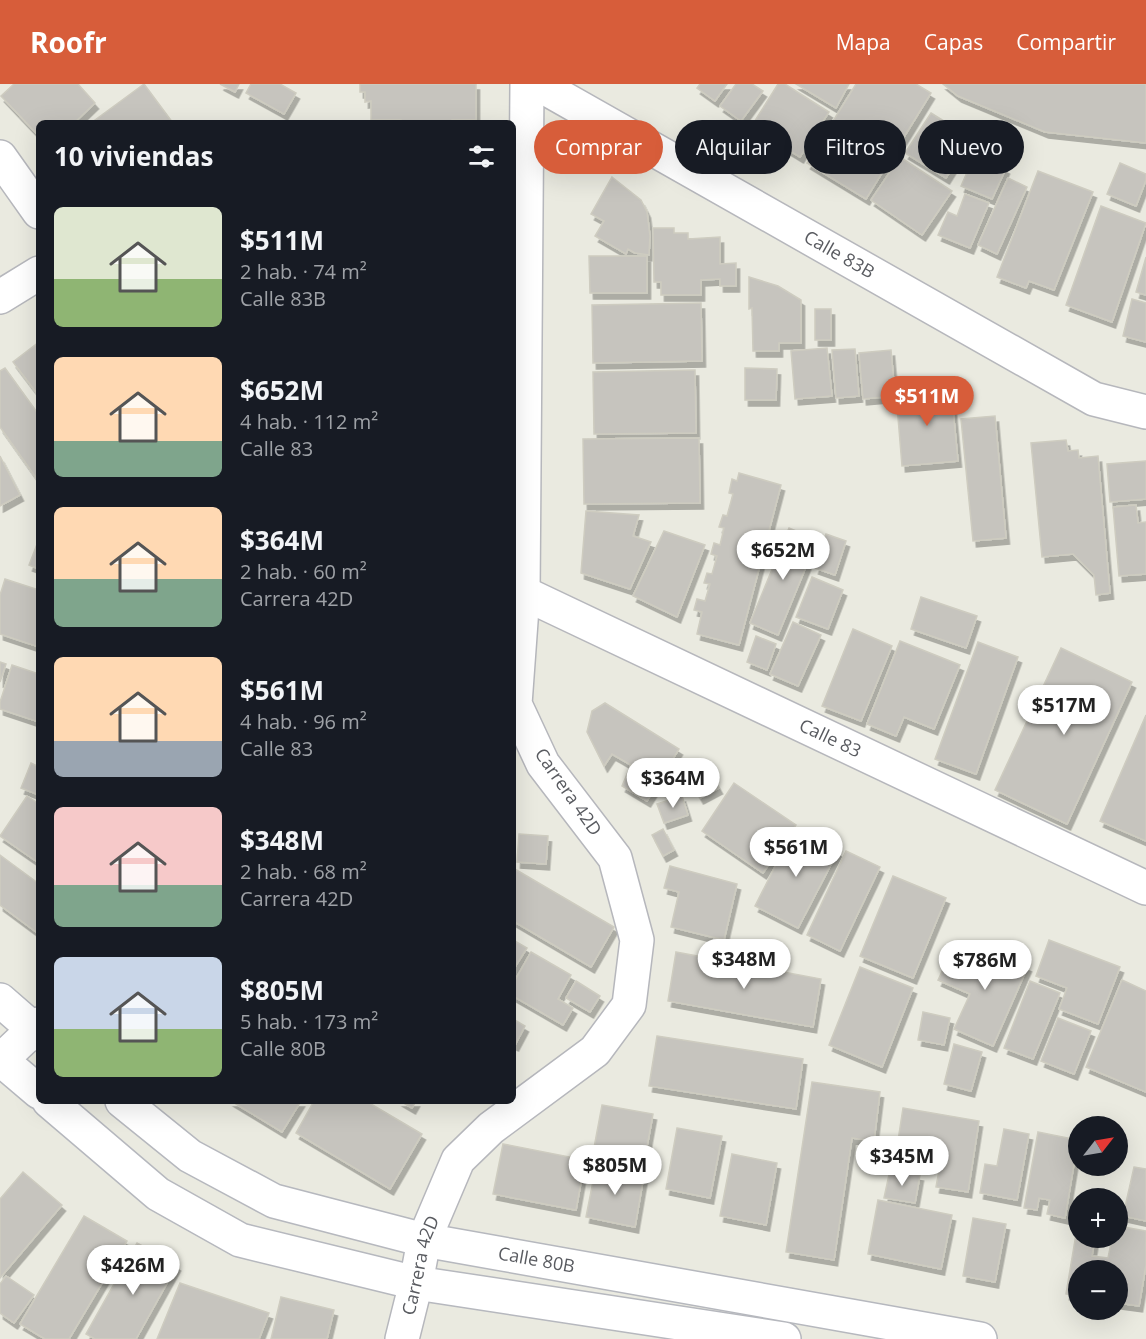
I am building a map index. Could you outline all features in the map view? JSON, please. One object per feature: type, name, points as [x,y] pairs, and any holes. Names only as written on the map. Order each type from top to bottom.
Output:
[{"type":"street","name":"Carrera 42D","points":[[516,666],[527,84]]},
{"type":"street","name":"Calle 83B","points":[[538,84],[1094,399],[1146,412]]},
{"type":"street","points":[[0,157],[36,208]]},
{"type":"street","points":[[0,297],[36,275]]},
{"type":"street","name":"Calle 83","points":[[518,591],[1146,888]]},
{"type":"street","name":"Carrera 42D","points":[[402,1339],[424,1240],[458,1160],[491,1128],[595,1050],[629,1005],[637,940],[615,858],[543,764],[516,706]]},
{"type":"street","points":[[0,1000],[36,1028]]},
{"type":"street","points":[[36,1030],[1,1059],[36,1089]]},
{"type":"street","points":[[53,1104],[158,1194],[240,1240],[416,1283],[784,1339]]},
{"type":"street","name":"Calle 80B","points":[[126,1104],[190,1156],[274,1201],[424,1240],[915,1333],[980,1339]]},
{"type":"building","points":[[14,84],[78,84],[95,103],[77,120],[36,120],[36,133],[1,96]]},
{"type":"building","points":[[144,84],[171,120],[95,120]]},
{"type":"building","points":[[220,84],[239,84],[235,92]]},
{"type":"building","points":[[251,84],[280,84],[296,93],[284,114],[246,93]]},
{"type":"building","points":[[360,84],[476,84],[476,120],[371,120],[371,101],[365,102],[365,92],[360,92]]},
{"type":"building","points":[[700,84],[727,84],[715,101],[697,88]]},
{"type":"building","points":[[736,84],[752,84],[763,91],[742,120],[720,106]]},
{"type":"building","points":[[778,84],[785,84],[829,112],[824,120],[804,120],[804,151],[800,157],[792,152],[792,120],[755,120]]},
{"type":"building","points":[[796,84],[849,84],[836,108]]},
{"type":"building","points":[[856,84],[916,84],[931,93],[906,134],[906,120],[834,120]]},
{"type":"building","points":[[943,84],[1146,84],[1146,143],[1045,132],[1024,123],[1024,120],[1016,120],[958,96]]},
{"type":"building","points":[[931,113],[942,120],[926,120]]},
{"type":"building","points":[[918,133],[918,161],[906,151]]},
{"type":"building","points":[[906,161],[918,169],[918,174],[926,174],[952,191],[922,235],[871,200],[889,174],[906,174]]},
{"type":"building","points":[[1120,163],[1146,174],[1136,206],[1107,194]]},
{"type":"building","points":[[1038,171],[1093,192],[1054,290],[1029,281],[1026,288],[997,277]]},
{"type":"building","points":[[825,174],[881,174],[866,199]]},
{"type":"building","points":[[966,174],[1003,174],[992,199],[961,186]]},
{"type":"building","points":[[612,177],[641,200],[647,212],[650,236],[649,255],[635,253],[628,249],[626,254],[595,236],[604,221],[591,214]]},
{"type":"building","points":[[1008,178],[1027,187],[997,254],[978,245]]},
{"type":"building","points":[[965,194],[989,203],[970,248],[938,235],[948,212],[957,216]]},
{"type":"building","points":[[1101,206],[1146,223],[1112,322],[1066,305]]},
{"type":"building","points":[[653,228],[674,228],[674,233],[688,233],[688,239],[720,237],[720,264],[736,263],[736,286],[720,286],[720,279],[701,280],[701,295],[661,295],[661,282],[654,282]]},
{"type":"building","points":[[589,256],[647,256],[647,293],[590,293]]},
{"type":"building","points":[[1146,257],[1146,295],[1136,292]]},
{"type":"building","points":[[749,277],[778,286],[801,300],[801,343],[779,343],[779,351],[753,351]]},
{"type":"building","points":[[1132,299],[1146,303],[1146,342],[1123,336]]},
{"type":"building","points":[[701,303],[702,361],[593,363],[592,305]]},
{"type":"building","points":[[815,309],[831,309],[831,340],[815,340]]},
{"type":"building","points":[[36,344],[36,392],[13,362]]},
{"type":"building","points":[[827,348],[832,396],[795,399],[791,351]]},
{"type":"building","points":[[855,349],[859,396],[836,398],[832,350]]},
{"type":"building","points":[[891,350],[895,396],[863,399],[859,353]]},
{"type":"building","points":[[5,368],[36,411],[36,478],[0,427],[0,371]]},
{"type":"building","points":[[745,368],[777,369],[776,400],[745,400]]},
{"type":"building","points":[[695,370],[696,433],[594,434],[593,372]]},
{"type":"building","points":[[951,389],[958,461],[902,466],[896,393]]},
{"type":"building","points":[[995,416],[1006,538],[973,541],[961,419]]},
{"type":"building","points":[[699,438],[700,503],[584,504],[583,439]]},
{"type":"building","points":[[1066,440],[1068,451],[1078,450],[1079,458],[1098,456],[1110,593],[1096,595],[1094,575],[1073,554],[1042,557],[1031,443]]},
{"type":"building","points":[[0,456],[20,495],[0,506]]},
{"type":"building","points":[[1146,461],[1146,499],[1110,502],[1107,464]]},
{"type":"building","points":[[739,473],[781,485],[739,645],[697,634],[702,612],[694,610],[697,599],[705,601],[710,584],[704,583],[707,573],[712,574],[717,556],[711,554],[714,543],[720,545],[724,528],[719,527],[723,515],[727,516],[733,494],[729,493],[732,479],[737,481]]},
{"type":"building","points":[[1136,505],[1138,523],[1146,522],[1146,574],[1119,576],[1113,507]]},
{"type":"building","points":[[586,511],[639,515],[633,536],[651,542],[630,589],[581,573]]},
{"type":"building","points":[[789,528],[817,540],[778,635],[750,623]]},
{"type":"building","points":[[664,531],[705,545],[677,617],[633,596]]},
{"type":"building","points":[[826,534],[846,541],[835,575],[815,568]]},
{"type":"building","points":[[36,547],[36,568],[29,565]]},
{"type":"building","points":[[812,577],[843,590],[828,629],[796,617]]},
{"type":"building","points":[[5,579],[36,589],[36,646],[0,634],[0,595]]},
{"type":"building","points":[[921,597],[977,616],[966,648],[911,629]]},
{"type":"building","points":[[793,622],[821,635],[798,686],[770,674]]},
{"type":"building","points":[[853,629],[892,646],[861,721],[822,706]]},
{"type":"building","points":[[756,636],[776,644],[767,670],[747,662]]},
{"type":"building","points":[[900,641],[960,665],[934,729],[904,717],[896,736],[867,724]]},
{"type":"building","points":[[978,642],[1018,657],[976,774],[935,759]]},
{"type":"building","points":[[1061,648],[1132,682],[1067,824],[995,790]]},
{"type":"building","points":[[0,662],[6,664],[0,682]]},
{"type":"building","points":[[12,665],[36,673],[36,721],[0,709],[0,702]]},
{"type":"building","points":[[605,703],[679,749],[647,801],[622,786],[631,765],[612,754],[604,766],[587,732],[592,711]]},
{"type":"building","points":[[1146,715],[1146,841],[1100,821]]},
{"type":"building","points":[[31,763],[36,766],[36,794],[21,788]]},
{"type":"building","points":[[714,779],[719,788],[700,798],[695,789]]},
{"type":"building","points":[[734,783],[796,825],[763,873],[702,831]]},
{"type":"building","points":[[27,796],[36,802],[36,861],[0,836]]},
{"type":"building","points":[[682,796],[688,815],[664,823],[657,804]]},
{"type":"building","points":[[663,829],[674,850],[663,856],[652,835]]},
{"type":"building","points":[[794,829],[838,851],[798,928],[755,906]]},
{"type":"building","points":[[519,834],[548,836],[546,864],[517,862]]},
{"type":"building","points":[[846,851],[880,867],[840,951],[807,935]]},
{"type":"building","points":[[0,855],[36,882],[36,932],[0,905]]},
{"type":"building","points":[[670,866],[737,884],[724,940],[671,927],[679,892],[664,888]]},
{"type":"building","points":[[516,870],[614,927],[591,967],[516,923]]},
{"type":"building","points":[[893,876],[946,898],[913,978],[860,956]]},
{"type":"building","points":[[1049,940],[1120,967],[1098,1024],[1059,1009],[1067,988],[1036,976]]},
{"type":"building","points":[[516,942],[527,948],[516,965]]},
{"type":"building","points":[[974,942],[1028,966],[993,1046],[954,1029],[970,994],[938,980],[946,963],[962,970]]},
{"type":"building","points":[[531,952],[571,975],[558,999],[573,1008],[563,1025],[516,998],[516,979]]},
{"type":"building","points":[[676,952],[821,979],[813,1027],[668,1001]]},
{"type":"building","points":[[860,967],[913,988],[882,1067],[829,1045]]},
{"type":"building","points":[[1122,980],[1146,991],[1146,1092],[1086,1067]]},
{"type":"building","points":[[576,981],[600,996],[590,1012],[566,998]]},
{"type":"building","points":[[1030,981],[1060,993],[1033,1059],[1004,1048]]},
{"type":"building","points":[[923,1012],[950,1018],[944,1045],[918,1040]]},
{"type":"building","points":[[1058,1018],[1091,1031],[1074,1074],[1041,1061]]},
{"type":"building","points":[[516,1021],[525,1026],[516,1043]]},
{"type":"building","points":[[657,1036],[803,1059],[796,1109],[649,1086]]},
{"type":"building","points":[[954,1044],[982,1052],[971,1091],[944,1084]]},
{"type":"building","points":[[812,1082],[880,1092],[874,1141],[852,1138],[834,1260],[786,1252]]},
{"type":"building","points":[[236,1104],[299,1104],[282,1132]]},
{"type":"building","points":[[312,1104],[371,1104],[422,1134],[390,1189],[296,1133]]},
{"type":"building","points":[[602,1105],[653,1114],[644,1163],[593,1153]]},
{"type":"building","points":[[903,1108],[979,1121],[968,1192],[936,1187],[942,1155],[897,1147]]},
{"type":"building","points":[[677,1128],[722,1136],[710,1198],[666,1189]]},
{"type":"building","points":[[1004,1129],[1029,1134],[1017,1200],[980,1193],[985,1164],[997,1166]]},
{"type":"building","points":[[1038,1132],[1068,1138],[1068,1176],[1072,1176],[1070,1188],[1068,1188],[1065,1218],[1047,1214],[1050,1200],[1039,1198],[1037,1210],[1024,1208]]},
{"type":"building","points":[[503,1144],[585,1160],[576,1210],[493,1194]]},
{"type":"building","points":[[732,1154],[777,1163],[766,1225],[720,1216]]},
{"type":"building","points":[[596,1166],[644,1175],[635,1227],[586,1217]]},
{"type":"building","points":[[1134,1167],[1146,1169],[1146,1221],[1128,1217],[1128,1194]]},
{"type":"building","points":[[890,1170],[920,1175],[915,1203],[884,1198]]},
{"type":"building","points":[[23,1172],[62,1205],[0,1278],[0,1199]]},
{"type":"building","points":[[878,1200],[952,1215],[941,1269],[868,1254]]},
{"type":"building","points":[[84,1216],[127,1241],[69,1339],[45,1339],[20,1324]]},
{"type":"building","points":[[973,1218],[1006,1224],[995,1282],[963,1276]]},
{"type":"building","points":[[1128,1228],[1146,1231],[1146,1265],[1139,1306],[1128,1304],[1128,1260],[1072,1260],[1074,1248],[1093,1248],[1092,1256],[1108,1258],[1110,1248],[1128,1248]]},
{"type":"building","points":[[137,1243],[177,1265],[136,1339],[95,1339],[86,1334]]},
{"type":"building","points":[[6,1276],[34,1295],[14,1323],[0,1313],[0,1284]]},
{"type":"building","points":[[180,1283],[269,1313],[259,1339],[157,1339]]},
{"type":"building","points":[[281,1297],[334,1310],[327,1339],[271,1339]]}]
